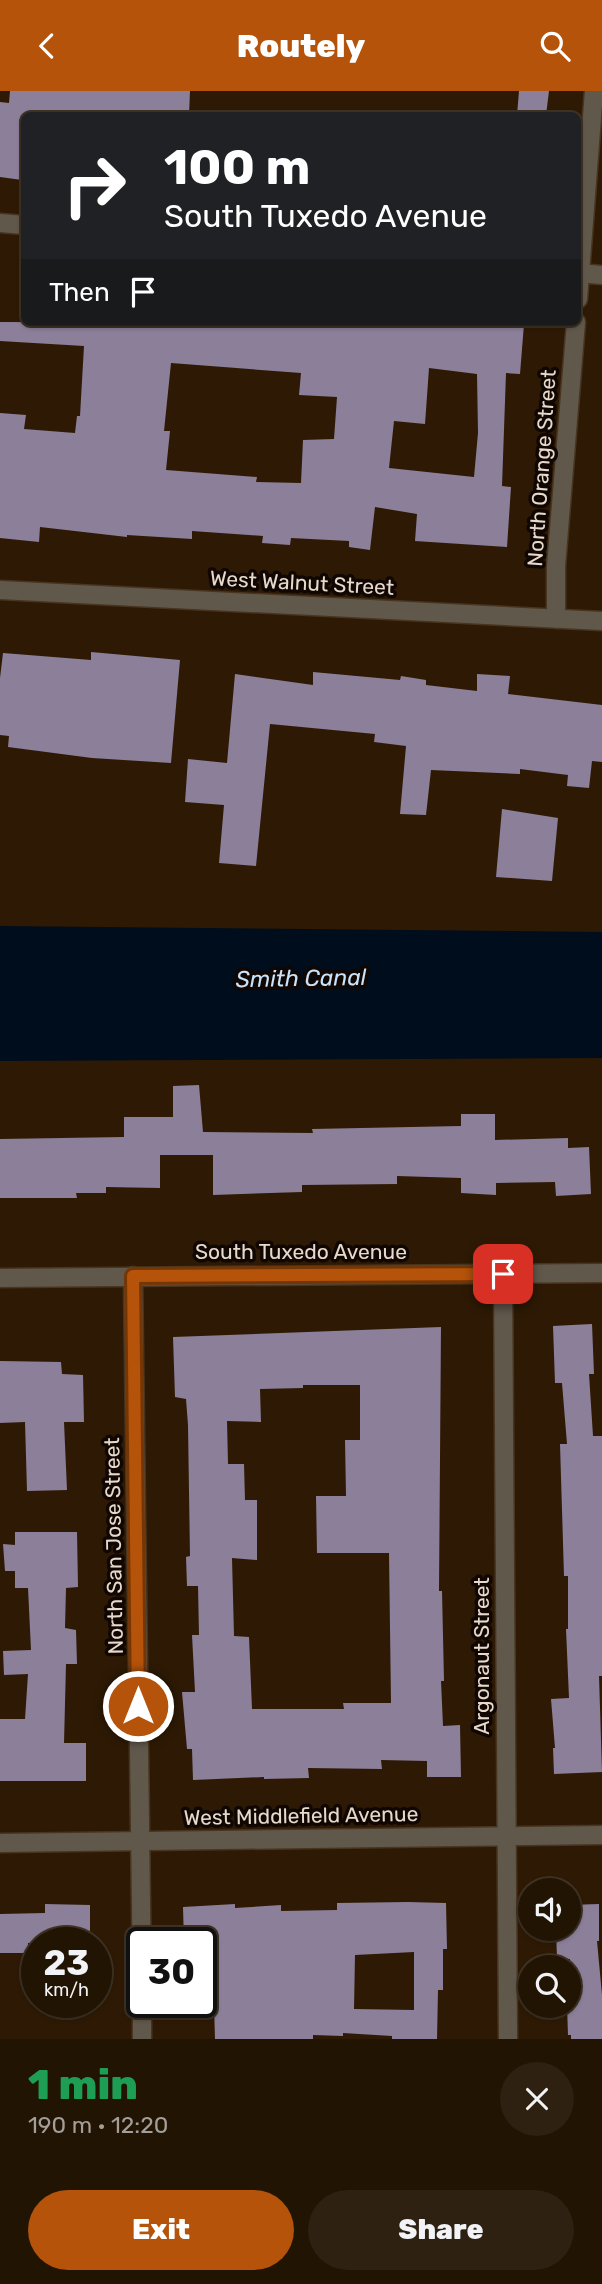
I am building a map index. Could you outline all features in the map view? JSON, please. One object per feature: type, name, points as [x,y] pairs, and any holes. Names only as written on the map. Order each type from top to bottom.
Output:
[{"type":"street","points":[[581,249],[594,91]]},
{"type":"street","points":[[0,223],[21,225]]},
{"type":"street","points":[[581,273],[602,275]]},
{"type":"street","name":"North Orange Street","points":[[556,618],[556,566],[576,326]]},
{"type":"street","name":"West Walnut Street","points":[[0,590],[602,621]]},
{"type":"street","name":"South Tuxedo Avenue","points":[[0,1278],[602,1273]]},
{"type":"street","name":"Argonaut Street","points":[[503,1274],[508,2039]]},
{"type":"street","name":"North San Jose Street","points":[[133,1276],[141,1927]]},
{"type":"street","name":"West Middlefield Avenue","points":[[0,1843],[602,1835]]},
{"type":"street","points":[[142,2018],[142,2039]]},
{"type":"water","name":"Smith Canal","points":[[0,926],[602,932],[602,1058],[0,1061]]},
{"type":"building","points":[[10,91],[190,91],[189,112],[21,112],[21,180],[0,177],[0,102],[9,103]]},
{"type":"building","points":[[519,91],[549,91],[546,112],[517,112]]},
{"type":"building","points":[[0,322],[21,322],[21,326],[524,326],[520,374],[506,373],[502,486],[511,487],[507,547],[415,541],[417,514],[375,507],[370,550],[349,547],[349,541],[291,538],[290,545],[262,543],[263,536],[192,531],[192,539],[127,537],[40,527],[39,542],[0,538],[0,413],[26,415],[24,429],[75,433],[77,416],[80,416],[84,346],[0,341]],"holes":[[[171,363],[301,373],[299,395],[337,397],[334,439],[303,440],[301,483],[256,482],[257,477],[166,470],[170,431],[164,431]],[[429,368],[477,374],[478,433],[474,477],[389,468],[394,421],[425,424]]]},
{"type":"building","points":[[91,652],[180,660],[171,763],[92,758],[8,747],[9,736],[0,735],[3,653],[91,660]]},
{"type":"building","points":[[313,672],[400,680],[401,676],[426,680],[426,685],[477,691],[477,674],[510,676],[508,694],[602,705],[602,762],[592,761],[589,788],[567,786],[568,775],[520,769],[520,774],[431,770],[426,815],[400,814],[406,746],[374,742],[375,734],[270,724],[256,866],[219,863],[224,805],[185,802],[188,759],[227,763],[235,674],[313,685]]},
{"type":"building","points":[[502,809],[558,818],[552,881],[496,877]]},
{"type":"building","points":[[199,1085],[203,1132],[313,1133],[312,1129],[461,1126],[461,1114],[495,1114],[495,1140],[568,1138],[568,1148],[589,1147],[591,1194],[556,1196],[555,1182],[496,1183],[496,1195],[461,1193],[461,1178],[397,1176],[397,1184],[302,1185],[302,1192],[213,1195],[213,1155],[160,1155],[160,1188],[106,1187],[106,1193],[76,1193],[77,1198],[0,1198],[0,1139],[124,1137],[124,1117],[173,1117],[173,1086]]},
{"type":"building","points":[[592,1324],[594,1374],[589,1374],[593,1436],[602,1436],[602,1676],[599,1676],[602,1772],[554,1774],[551,1699],[569,1698],[566,1629],[568,1576],[564,1576],[560,1444],[567,1444],[562,1383],[555,1383],[553,1326]]},
{"type":"building","points":[[441,1327],[439,1591],[442,1591],[443,1726],[460,1725],[461,1777],[427,1777],[427,1761],[381,1760],[382,1769],[308,1768],[309,1778],[193,1780],[192,1749],[187,1749],[182,1692],[195,1692],[192,1635],[199,1635],[198,1586],[187,1586],[186,1557],[190,1556],[188,1425],[186,1399],[175,1397],[173,1337]],"holes":[[[303,1385],[360,1385],[360,1440],[345,1440],[346,1496],[316,1496],[317,1553],[389,1553],[391,1703],[343,1703],[344,1709],[252,1709],[249,1637],[234,1636],[232,1558],[257,1560],[257,1500],[245,1500],[244,1464],[228,1464],[227,1421],[261,1422],[260,1389],[303,1388]]]},
{"type":"building","points":[[0,1361],[61,1362],[62,1374],[83,1375],[84,1422],[64,1422],[67,1490],[27,1491],[25,1422],[0,1423]]},
{"type":"building","points":[[15,1532],[77,1532],[78,1587],[66,1588],[65,1628],[76,1630],[77,1664],[66,1664],[64,1743],[86,1743],[86,1781],[0,1781],[0,1719],[25,1719],[28,1674],[4,1675],[3,1651],[31,1650],[28,1588],[15,1588],[15,1571],[5,1571],[3,1544],[15,1545]]},
{"type":"building","points":[[337,1903],[446,1903],[447,1949],[443,1949],[443,1990],[438,1990],[437,2039],[392,2039],[392,2036],[343,2033],[343,2036],[313,2035],[313,2039],[215,2039],[217,1927],[184,1927],[183,1907],[235,1904],[235,1908],[281,1905],[281,1911],[337,1910]],"holes":[[[414,1952],[414,2010],[354,2009],[355,1955]]]},
{"type":"building","points":[[45,1904],[90,1905],[90,1927],[21,1927],[21,1953],[0,1953],[0,1914],[45,1913]]},
{"type":"building","points":[[599,1904],[597,1941],[602,1995],[602,2039],[571,2039],[571,2035],[568,2035],[567,2018],[581,2018],[581,1955],[557,1955],[556,1941],[581,1941],[581,1905]]},
{"type":"route","points":[[138,1706],[133,1276],[503,1274]]}]
